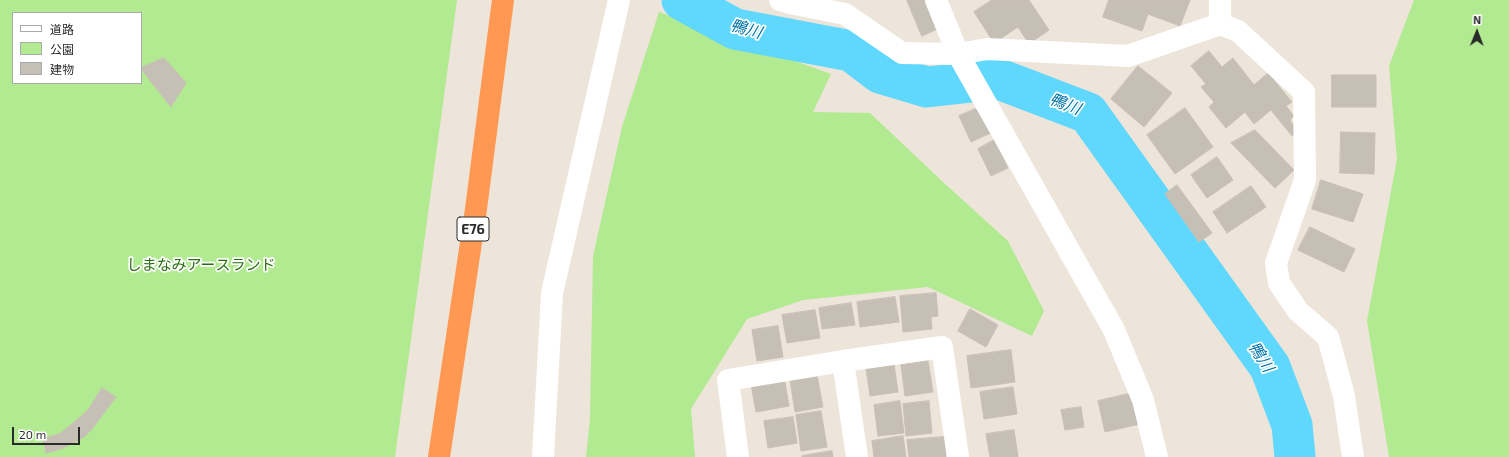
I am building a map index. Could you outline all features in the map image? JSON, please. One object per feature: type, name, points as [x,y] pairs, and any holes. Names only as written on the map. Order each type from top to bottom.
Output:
[{"type":"highway","name":"E76","points":[[439,457],[476,209],[503,0]]},
{"type":"street","points":[[542,457],[552,293],[619,0]]},
{"type":"street","points":[[780,0],[845,14],[902,53],[958,54],[987,49],[1128,56],[1220,24],[1238,31],[1304,92],[1305,180],[1276,264],[1279,283],[1298,311],[1328,337],[1344,396],[1353,457]]},
{"type":"street","points":[[936,0],[958,54],[1114,330],[1143,400],[1157,457]]},
{"type":"street","points":[[1220,0],[1220,24]]},
{"type":"street","points":[[738,457],[728,380],[942,347],[958,457]]},
{"type":"street","points":[[843,362],[857,457]]},
{"type":"green space","name":"しまなみアースランド","points":[[0,0],[457,0],[395,457],[0,457]]},
{"type":"green space","points":[[1414,0],[1509,0],[1509,457],[1389,457],[1367,321],[1397,159],[1389,66]]},
{"type":"green space","points":[[659,12],[831,74],[813,112],[870,113],[1008,241],[1044,311],[1032,336],[928,287],[803,300],[747,319],[691,409],[695,457],[586,457],[590,419],[593,256],[622,127]]},
{"type":"building","points":[[907,0],[930,0],[942,27],[922,36]]},
{"type":"building","points":[[992,0],[1029,0],[1049,30],[1029,44],[1018,27],[994,43],[974,12]]},
{"type":"building","points":[[1109,0],[1190,0],[1180,26],[1148,14],[1142,31],[1103,17]]},
{"type":"building","points":[[1209,51],[1222,67],[1233,58],[1254,85],[1268,73],[1292,102],[1286,106],[1294,116],[1290,120],[1298,131],[1292,136],[1271,110],[1254,124],[1245,112],[1226,128],[1209,107],[1214,102],[1201,87],[1206,84],[1191,66]]},
{"type":"building","points":[[164,58],[186,83],[171,107],[142,70],[142,68]]},
{"type":"building","points":[[1138,66],[1172,93],[1144,127],[1111,99]]},
{"type":"building","points":[[1332,75],[1376,75],[1376,107],[1332,107]]},
{"type":"building","points":[[982,106],[995,131],[971,142],[959,116]]},
{"type":"building","points":[[1185,108],[1213,147],[1175,174],[1147,135]]},
{"type":"building","points":[[1255,130],[1294,170],[1275,188],[1231,143]]},
{"type":"building","points":[[1341,132],[1375,133],[1374,174],[1340,173]]},
{"type":"building","points":[[994,140],[1008,168],[991,176],[978,149]]},
{"type":"building","points":[[1217,157],[1233,180],[1207,198],[1191,175]]},
{"type":"building","points":[[1321,180],[1363,194],[1353,222],[1312,209]]},
{"type":"building","points":[[1177,185],[1212,233],[1199,242],[1165,194]]},
{"type":"building","points":[[1251,186],[1266,207],[1227,233],[1213,212]]},
{"type":"building","points":[[1310,227],[1355,249],[1344,272],[1298,250]]},
{"type":"building","points":[[936,293],[938,316],[931,317],[932,329],[903,332],[900,296]]},
{"type":"building","points":[[895,297],[899,322],[860,327],[857,302]]},
{"type":"building","points":[[851,303],[855,325],[822,329],[819,308]]},
{"type":"building","points":[[970,309],[998,325],[986,347],[958,331]]},
{"type":"building","points":[[815,310],[820,338],[787,343],[782,315]]},
{"type":"building","points":[[778,326],[783,357],[757,361],[752,330]]},
{"type":"building","points":[[1011,350],[1015,382],[971,388],[967,356]]},
{"type":"building","points":[[928,361],[933,392],[905,396],[901,365]]},
{"type":"building","points":[[894,364],[898,392],[870,396],[866,368]]},
{"type":"building","points":[[817,375],[823,407],[795,412],[790,380]]},
{"type":"building","points":[[784,377],[789,406],[756,412],[751,384]]},
{"type":"building","points":[[1013,387],[1017,414],[984,419],[980,392]]},
{"type":"building","points":[[102,388],[116,397],[92,429],[84,437],[61,449],[46,453],[43,439],[61,433],[79,418],[88,410]]},
{"type":"building","points":[[1137,392],[1144,423],[1105,432],[1098,401]]},
{"type":"building","points":[[900,401],[904,433],[878,436],[874,405]]},
{"type":"building","points":[[929,401],[932,433],[906,436],[903,404]]},
{"type":"building","points":[[1081,407],[1084,427],[1065,430],[1061,410]]},
{"type":"building","points":[[821,411],[827,447],[801,451],[796,415]]},
{"type":"building","points":[[793,417],[797,443],[768,448],[764,421]]},
{"type":"building","points":[[1014,430],[1018,457],[990,457],[986,434]]},
{"type":"building","points":[[903,436],[906,457],[874,457],[872,441]]},
{"type":"building","points":[[944,437],[946,457],[909,457],[907,440]]},
{"type":"building","points":[[832,451],[833,457],[802,457],[802,456]]},
{"type":"waterway","name":"鴨川","points":[[682,0],[735,29],[851,51],[880,73],[927,87],[999,79],[1088,113],[1270,367],[1292,425],[1295,457]]}]
